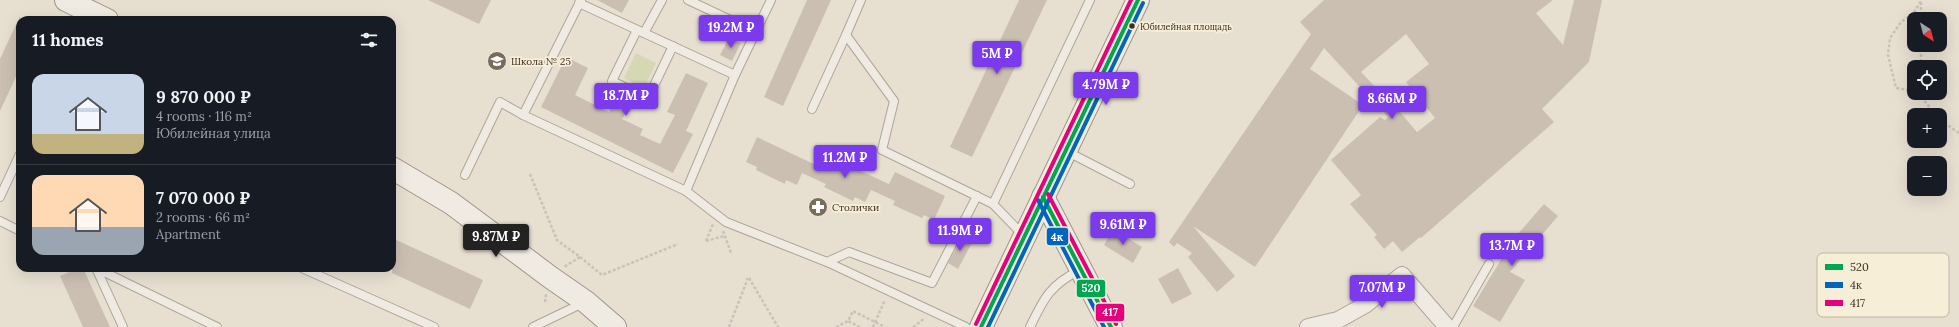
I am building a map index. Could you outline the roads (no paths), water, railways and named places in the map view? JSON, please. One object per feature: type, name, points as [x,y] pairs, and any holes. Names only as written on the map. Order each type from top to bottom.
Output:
[{"type":"street","points":[[66,0],[84,15]]},
{"type":"street","points":[[981,327],[1138,0]]},
{"type":"street","points":[[396,170],[451,203],[586,302],[615,327]]},
{"type":"street","points":[[1043,197],[1110,327]]},
{"type":"street","points":[[1308,327],[1338,320],[1365,305],[1402,275],[1447,327]]},
{"type":"lane","points":[[662,0],[641,31],[612,81],[648,98],[673,46]]},
{"type":"lane","points":[[688,0],[756,32]]},
{"type":"lane","points":[[686,191],[735,75],[771,0]]},
{"type":"lane","points":[[812,109],[861,0]]},
{"type":"lane","points":[[993,204],[1090,0]]},
{"type":"lane","points":[[522,115],[580,2],[735,75]]},
{"type":"lane","points":[[846,35],[894,101],[882,150],[993,204],[1024,235]]},
{"type":"lane","points":[[465,174],[500,102],[522,115],[686,191],[726,222],[827,262],[966,327]]},
{"type":"lane","points":[[1065,151],[1130,184]]},
{"type":"lane","points":[[0,197],[16,163]]},
{"type":"lane","points":[[827,262],[849,252],[932,282],[977,196]]},
{"type":"lane","points":[[0,221],[16,229]]},
{"type":"lane","points":[[1453,327],[1489,264]]},
{"type":"lane","points":[[1030,327],[1045,297],[1062,279],[1080,270]]},
{"type":"lane","points":[[98,272],[124,327]]},
{"type":"lane","points":[[104,272],[217,327]]},
{"type":"lane","points":[[311,272],[434,327]]},
{"type":"lane","points":[[533,327],[586,302]]},
{"type":"place","name":"Юбилейная площадь","points":[[1132,26]]},
{"type":"place","name":"Школа № 25","points":[[497,61]]},
{"type":"place","name":"Столички","points":[[818,207]]}]
